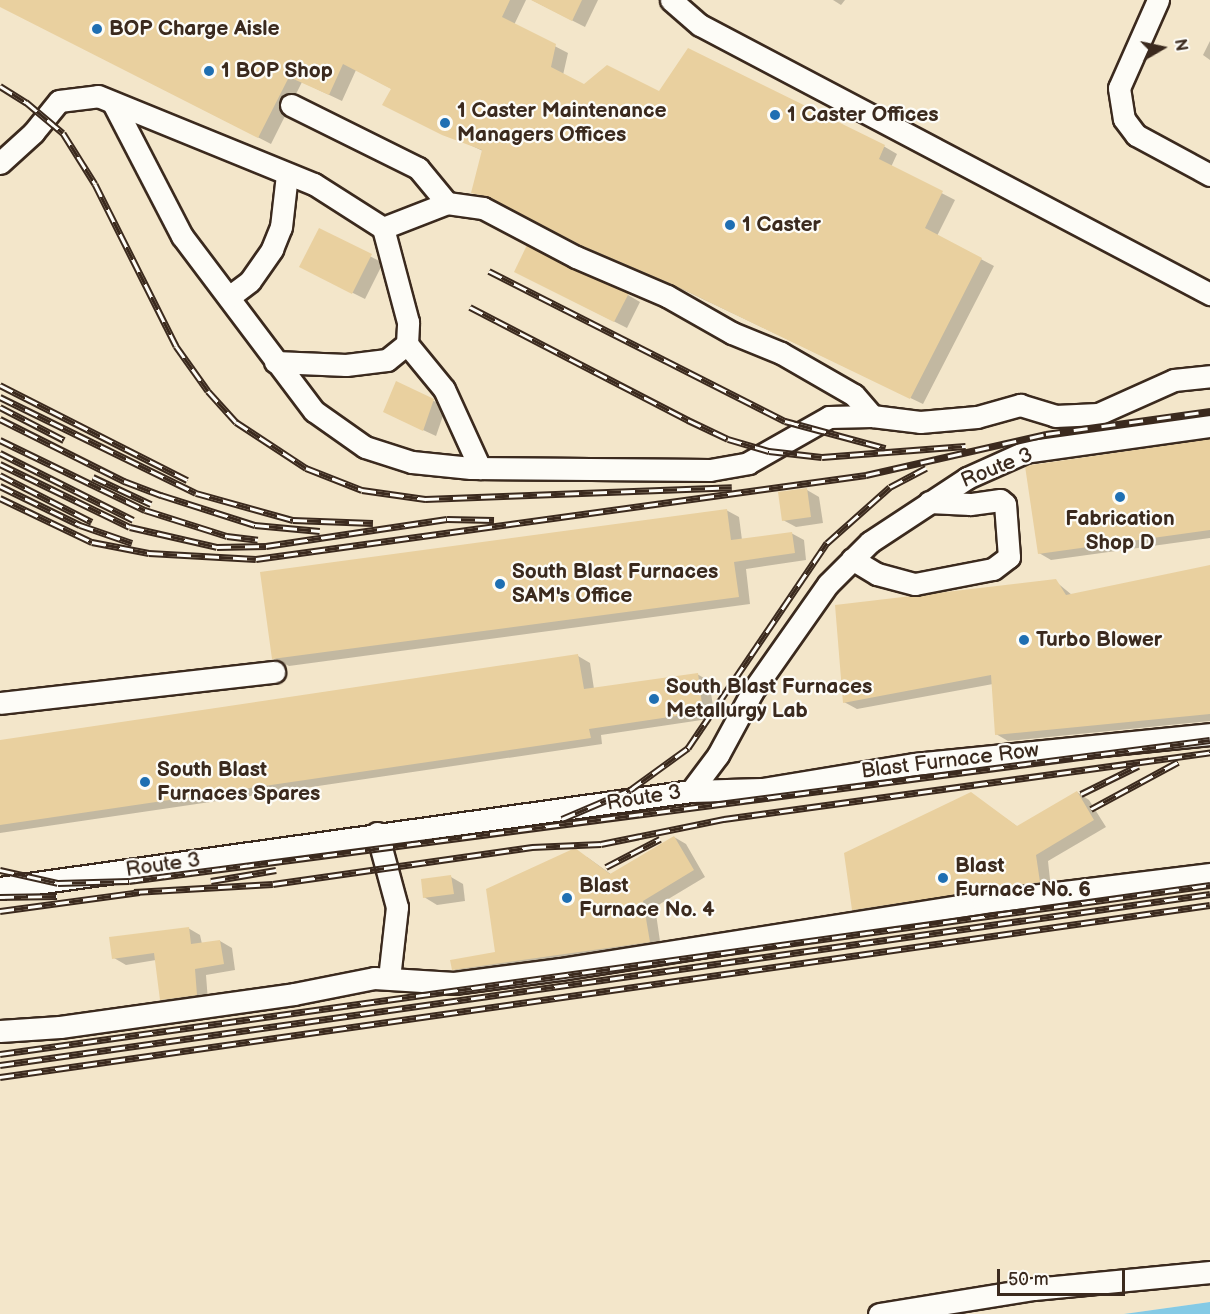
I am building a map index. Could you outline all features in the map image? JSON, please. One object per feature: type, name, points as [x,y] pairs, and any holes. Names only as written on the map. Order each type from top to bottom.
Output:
[{"type":"street","points":[[671,0],[700,25],[1210,294]]},
{"type":"street","points":[[1158,0],[1119,88],[1124,119],[1136,135],[1210,175]]},
{"type":"street","points":[[0,163],[33,133],[59,101],[98,96],[314,184],[383,228],[408,322],[407,344],[444,389],[480,468]]},
{"type":"street","points":[[113,103],[182,236],[314,411],[365,447],[412,462],[480,468],[710,470],[748,463],[829,417],[872,416],[920,422],[977,417],[1020,405],[1055,416],[1098,414],[1174,380],[1210,376]]},
{"type":"street","points":[[291,105],[418,168],[447,203]]},
{"type":"street","points":[[229,297],[250,280],[272,249],[281,227],[287,174]]},
{"type":"street","points":[[383,228],[447,203],[483,208],[514,222],[576,257],[781,353],[854,395],[872,416]]},
{"type":"street","points":[[275,362],[346,365],[387,360],[407,344]]},
{"type":"street","name":"Route 3","points":[[0,888],[377,833],[521,817],[691,791],[718,755],[752,692],[828,584],[870,542],[967,478],[1025,453],[1210,426]]},
{"type":"street","points":[[852,559],[887,578],[915,584],[993,569],[1009,557],[1005,504],[1000,500],[970,504],[929,502]]},
{"type":"street","points":[[0,703],[274,672]]},
{"type":"street","name":"Blast Furnace Row","points":[[691,791],[762,789],[926,762],[1210,734]]},
{"type":"street","points":[[377,833],[379,850],[397,908],[389,978]]},
{"type":"street","points":[[0,1031],[60,1027],[389,978],[454,982],[525,974],[983,902],[1210,874]]},
{"type":"street","points":[[879,1314],[1034,1289],[1210,1272]]},
{"type":"shaded area","points":[[0,0],[1210,0],[1210,1302],[1124,1314],[0,1314]]},
{"type":"water","points":[[1210,1302],[1210,1314],[1124,1314]]},
{"type":"building","name":"1 Caster","points":[[0,0],[510,0],[502,17],[556,44],[551,67],[584,84],[607,65],[659,91],[688,48],[885,145],[879,159],[943,191],[925,228],[982,258],[910,399],[672,284],[581,245],[489,197],[471,193],[482,150],[442,135],[382,105],[391,89],[343,64],[329,95],[289,77],[258,138],[0,7]]},
{"type":"building","points":[[531,0],[582,0],[572,21]]},
{"type":"building","points":[[319,228],[372,254],[352,294],[299,267]]},
{"type":"building","points":[[527,245],[629,293],[614,322],[514,272]]},
{"type":"building","points":[[396,381],[434,399],[423,431],[383,412]]},
{"type":"building","name":"Fabrication Shop D","points":[[1210,439],[1210,530],[1038,554],[1025,466]]},
{"type":"building","points":[[807,488],[811,517],[782,521],[778,492]]},
{"type":"building","name":"South Blast Furnaces SAM's Office","points":[[727,509],[731,540],[792,532],[795,553],[734,562],[739,597],[272,659],[260,572]]},
{"type":"building","name":"Turbo Blower","points":[[1210,565],[1210,714],[995,735],[991,675],[843,703],[835,605],[1056,579],[1066,595]]},
{"type":"building","name":"South Blast Furnaces Spares","points":[[578,654],[584,689],[698,673],[703,712],[589,729],[591,738],[0,825],[0,740]]},
{"type":"building","name":"Blast Furnace No. 6","points":[[1077,791],[1094,820],[1036,855],[1040,882],[852,910],[844,853],[971,792],[1017,826]]},
{"type":"building","name":"Blast Furnace No. 4","points":[[674,836],[694,870],[643,901],[650,942],[452,970],[450,960],[495,952],[486,889],[575,848],[610,874]]},
{"type":"building","points":[[451,875],[454,894],[423,898],[421,879]]},
{"type":"building","points":[[189,927],[191,944],[220,940],[224,964],[195,969],[197,995],[160,1000],[154,953],[112,959],[109,937]]},
{"type":"railway","points":[[0,86],[26,102],[63,133],[95,184],[176,346],[208,391],[236,422],[306,468],[362,490],[425,499],[732,487]]},
{"type":"railway","points":[[489,271],[785,421],[885,448]]},
{"type":"railway","points":[[470,307],[688,420],[728,439],[769,451],[822,457],[966,446]]},
{"type":"railway","points":[[0,385],[187,480]]},
{"type":"railway","points":[[0,397],[196,493],[293,520],[373,523]]},
{"type":"railway","points":[[0,407],[64,440]]},
{"type":"railway","points":[[0,498],[92,542],[149,553],[256,559],[866,475],[1046,434],[1210,411]]},
{"type":"railway","points":[[0,419],[124,481],[161,495],[255,525],[320,531]]},
{"type":"railway","points":[[0,440],[145,510],[227,536],[258,540]]},
{"type":"railway","points":[[0,453],[133,520]]},
{"type":"railway","points":[[0,464],[130,527],[217,547],[266,546],[447,519],[494,520]]},
{"type":"railway","points":[[562,819],[630,790],[688,748],[827,543],[890,487],[926,468]]},
{"type":"railway","points":[[0,475],[92,522]]},
{"type":"railway","points":[[93,477],[151,504]]},
{"type":"railway","points":[[0,486],[80,525],[132,543]]},
{"type":"railway","points":[[0,870],[58,883],[129,881],[1210,740]]},
{"type":"railway","points":[[134,892],[273,884],[532,847],[601,844],[724,819],[1210,752]]},
{"type":"railway","points":[[1091,809],[1178,762]]},
{"type":"railway","points":[[1081,794],[1138,766]]},
{"type":"railway","points":[[606,867],[660,839]]},
{"type":"railway","points":[[211,881],[276,870]]},
{"type":"railway","points":[[0,1054],[1210,885]]},
{"type":"railway","points":[[0,911],[140,892]]},
{"type":"railway","points":[[0,1065],[1210,894]]},
{"type":"railway","points":[[0,897],[57,896]]},
{"type":"railway","points":[[0,1077],[1210,905]]},
{"type":"place","name":"BOP Charge Aisle","points":[[97,29]]},
{"type":"place","name":"1 BOP Shop","points":[[209,71]]},
{"type":"place","name":"1 Caster Offices","points":[[775,115]]},
{"type":"place","name":"1 Caster Maintenance Managers Offices","points":[[445,123]]},
{"type":"place","name":"1 Caster","points":[[730,225]]},
{"type":"place","name":"Fabrication Shop D","points":[[1120,497]]},
{"type":"place","name":"South Blast Furnaces SAM's Office","points":[[500,584]]},
{"type":"place","name":"Turbo Blower","points":[[1024,640]]},
{"type":"place","name":"South Blast Furnaces Metallurgy Lab","points":[[654,699]]},
{"type":"place","name":"South Blast Furnaces Spares","points":[[145,782]]},
{"type":"place","name":"Blast Furnace No. 6","points":[[943,878]]},
{"type":"place","name":"Blast Furnace No. 4","points":[[567,898]]}]
